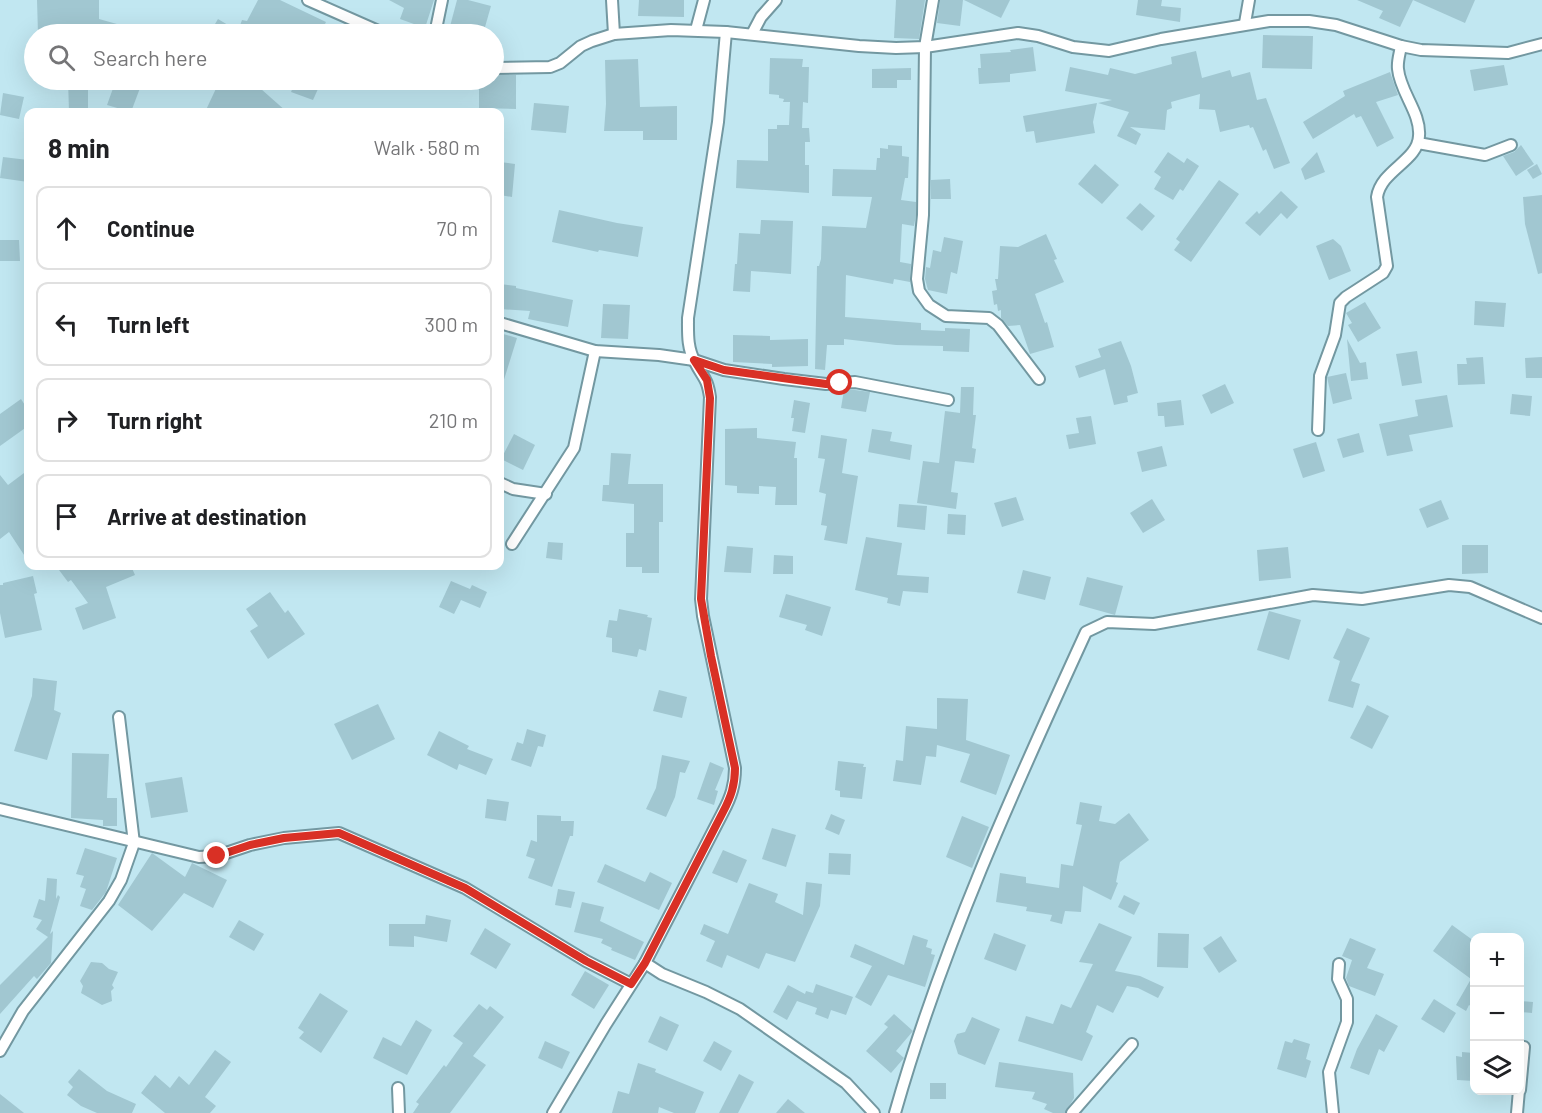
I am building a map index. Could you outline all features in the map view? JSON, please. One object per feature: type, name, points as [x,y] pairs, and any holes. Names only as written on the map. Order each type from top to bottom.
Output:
[{"type":"street","points":[[308,0],[362,24]]},
{"type":"street","points":[[437,24],[442,0]]},
{"type":"street","points":[[612,0],[614,34]]},
{"type":"street","points":[[696,30],[704,0]]},
{"type":"street","points":[[752,34],[761,17],[776,0]]},
{"type":"street","points":[[933,0],[925,47],[922,215],[916,279],[919,291],[929,304],[946,316],[989,318],[998,325],[1039,379]]},
{"type":"street","points":[[1245,23],[1249,0]]},
{"type":"street","points":[[504,68],[550,66],[560,63],[581,46],[614,34],[696,30],[859,46],[925,47],[999,34],[1018,33],[1038,36],[1073,48],[1109,51],[1245,23],[1289,21],[1336,25],[1401,46],[1421,50],[1508,53],[1542,45]]},
{"type":"street","points":[[554,1113],[645,963],[732,794],[735,781],[735,768],[701,599],[710,398],[707,380],[694,360],[687,340],[688,318],[718,122],[726,32]]},
{"type":"street","points":[[1318,430],[1320,376],[1335,335],[1340,303],[1383,273],[1387,266],[1377,197],[1378,190],[1382,182],[1415,150],[1420,135],[1398,72],[1401,46]]},
{"type":"street","points":[[1418,143],[1485,155],[1511,146]]},
{"type":"street","points":[[504,324],[595,351],[659,355],[694,360],[724,370],[826,384],[855,382],[948,400]]},
{"type":"street","points":[[512,544],[574,448],[595,351]]},
{"type":"street","points":[[504,485],[513,489],[546,494]]},
{"type":"street","points":[[895,1113],[908,1068],[956,933],[1018,778],[1086,632],[1107,622],[1154,624],[1313,595],[1362,599],[1449,585],[1470,587],[1542,618]]},
{"type":"street","points":[[0,1051],[23,1011],[109,901],[121,880],[134,843],[119,717]]},
{"type":"street","points":[[0,809],[199,857],[217,856],[250,845],[284,838],[339,833],[465,888],[586,961],[631,984]]},
{"type":"street","points":[[645,963],[662,974],[740,1009],[846,1083],[874,1113]]},
{"type":"street","points":[[1333,1113],[1329,1072],[1347,1022],[1347,999],[1340,985],[1339,964]]},
{"type":"street","points":[[1072,1113],[1132,1044]]},
{"type":"street","points":[[398,1088],[399,1113]]},
{"type":"street","points":[[1517,1113],[1519,1095]]},
{"type":"building","points":[[37,0],[99,0],[99,19],[117,24],[38,24]]},
{"type":"building","points":[[258,0],[280,0],[326,22],[325,24],[241,24],[242,20],[247,21]]},
{"type":"building","points":[[389,0],[434,0],[426,24],[414,24],[400,19],[404,8]]},
{"type":"building","points":[[457,0],[468,0],[491,6],[486,24],[451,24]]},
{"type":"building","points":[[639,0],[684,0],[684,17],[638,16]]},
{"type":"building","points":[[896,0],[925,0],[919,39],[894,38]]},
{"type":"building","points":[[940,0],[963,0],[960,26],[937,23]]},
{"type":"building","points":[[964,0],[1010,0],[1001,18]]},
{"type":"building","points":[[1138,0],[1162,0],[1161,6],[1181,8],[1180,22],[1136,15]]},
{"type":"building","points":[[1357,0],[1413,0],[1400,27],[1379,18],[1383,11]]},
{"type":"building","points":[[1413,0],[1475,0],[1465,23]]},
{"type":"building","points":[[218,19],[226,24],[215,24]]},
{"type":"building","points":[[1263,35],[1313,36],[1312,69],[1262,68]]},
{"type":"building","points":[[1033,47],[1036,71],[1010,74],[1010,82],[979,84],[980,54],[1011,52],[1010,50]]},
{"type":"building","points":[[1196,51],[1202,78],[1230,70],[1232,77],[1250,72],[1257,100],[1266,98],[1290,163],[1274,169],[1266,149],[1263,151],[1253,127],[1250,128],[1249,125],[1220,132],[1215,110],[1199,109],[1200,94],[1171,102],[1172,108],[1167,110],[1165,130],[1130,127],[1141,134],[1136,145],[1117,136],[1129,112],[1098,103],[1112,100],[1065,91],[1070,67],[1108,75],[1110,68],[1135,74],[1172,64],[1171,57]]},
{"type":"building","points":[[770,58],[803,59],[802,67],[809,67],[808,103],[803,102],[802,128],[809,128],[810,142],[805,142],[805,165],[809,165],[809,193],[736,188],[737,160],[768,161],[768,129],[777,129],[777,125],[789,125],[790,102],[783,102],[784,99],[779,98],[779,95],[769,94]]},
{"type":"building","points":[[638,59],[640,107],[677,106],[677,140],[643,140],[643,131],[604,131],[605,60]]},
{"type":"building","points":[[1504,65],[1508,85],[1474,91],[1470,70]]},
{"type":"building","points":[[911,68],[911,80],[897,80],[897,88],[872,88],[872,69]]},
{"type":"building","points":[[1390,72],[1398,95],[1376,102],[1394,138],[1377,147],[1361,116],[1356,118],[1354,114],[1313,139],[1303,122],[1345,96],[1343,91]]},
{"type":"building","points":[[504,75],[516,75],[516,109],[479,108],[479,90],[504,90]]},
{"type":"building","points":[[68,90],[88,90],[88,108],[69,108]]},
{"type":"building","points":[[112,90],[139,90],[132,108],[107,105]]},
{"type":"building","points":[[215,90],[262,90],[282,108],[207,108]]},
{"type":"building","points":[[292,90],[318,90],[313,100],[291,92]]},
{"type":"building","points":[[3,93],[24,97],[19,119],[0,115]]},
{"type":"building","points":[[534,103],[569,106],[566,133],[531,130]]},
{"type":"building","points":[[1097,103],[1093,122],[1095,133],[1036,143],[1034,131],[1026,132],[1023,116]]},
{"type":"building","points":[[888,145],[902,146],[902,156],[909,157],[908,178],[905,178],[901,200],[916,202],[916,215],[914,226],[902,224],[900,262],[911,264],[910,282],[894,279],[893,284],[846,275],[845,317],[921,323],[921,330],[970,329],[969,352],[943,351],[943,346],[896,345],[844,339],[844,345],[827,345],[825,370],[815,369],[817,266],[821,259],[822,226],[866,228],[872,197],[832,196],[833,169],[876,170],[880,148],[888,149]]},
{"type":"building","points":[[1521,145],[1534,164],[1516,176],[1503,156],[1514,152]]},
{"type":"building","points":[[1168,152],[1184,163],[1187,158],[1199,166],[1183,191],[1180,189],[1173,200],[1154,189],[1161,177],[1154,172]]},
{"type":"building","points":[[1317,152],[1325,172],[1305,180],[1301,169]]},
{"type":"building","points":[[3,157],[24,160],[24,181],[0,178]]},
{"type":"building","points":[[504,163],[515,164],[512,197],[504,196]]},
{"type":"building","points":[[1095,164],[1119,185],[1102,204],[1078,184]]},
{"type":"building","points":[[1537,164],[1542,174],[1533,179],[1527,170]]},
{"type":"building","points":[[950,179],[951,199],[931,199],[931,180]]},
{"type":"building","points":[[1219,180],[1239,194],[1191,262],[1174,250],[1180,242],[1176,239]]},
{"type":"building","points":[[1281,191],[1298,207],[1287,219],[1281,213],[1260,236],[1245,223],[1257,211],[1259,214]]},
{"type":"building","points":[[1542,195],[1542,273],[1538,274],[1525,224],[1523,197]]},
{"type":"building","points":[[1140,203],[1155,216],[1142,231],[1126,218]]},
{"type":"building","points":[[559,210],[643,227],[638,257],[599,250],[598,252],[552,242]]},
{"type":"building","points":[[761,220],[793,221],[791,274],[751,271],[750,292],[733,291],[739,233],[760,234]]},
{"type":"building","points":[[1046,234],[1064,282],[1035,294],[1045,323],[1047,322],[1054,347],[1030,354],[1020,325],[1008,326],[1001,318],[1001,310],[998,311],[997,304],[994,305],[992,291],[997,290],[995,279],[998,279],[1000,246],[1018,247]]},
{"type":"building","points":[[944,237],[963,241],[957,274],[951,272],[947,294],[928,290],[925,279],[926,267],[930,268],[933,250],[941,252]]},
{"type":"building","points":[[1333,239],[1341,246],[1351,271],[1329,280],[1316,246]]},
{"type":"building","points":[[0,240],[19,240],[20,261],[0,261]]},
{"type":"building","points":[[504,284],[573,300],[568,327],[528,319],[530,311],[504,309]]},
{"type":"building","points":[[1475,301],[1506,303],[1504,327],[1474,325]]},
{"type":"building","points":[[1365,302],[1381,328],[1358,342],[1348,325],[1352,323],[1346,313]]},
{"type":"building","points":[[603,304],[630,305],[628,339],[601,338]]},
{"type":"building","points":[[504,334],[517,338],[504,380]]},
{"type":"building","points":[[733,335],[770,336],[770,340],[808,339],[808,366],[772,367],[772,364],[733,362]]},
{"type":"building","points":[[1347,339],[1360,363],[1366,362],[1368,379],[1351,381]]},
{"type":"building","points":[[1121,341],[1138,393],[1127,396],[1128,402],[1114,405],[1105,369],[1079,378],[1075,366],[1101,357],[1098,349]]},
{"type":"building","points":[[1417,351],[1422,383],[1402,386],[1396,354]]},
{"type":"building","points":[[1483,357],[1485,384],[1458,385],[1457,364],[1467,364],[1466,358]]},
{"type":"building","points":[[1542,357],[1542,378],[1526,378],[1525,358]]},
{"type":"building","points":[[1346,373],[1352,399],[1333,404],[1327,377]]},
{"type":"building","points":[[1225,384],[1234,403],[1211,414],[1202,395]]},
{"type":"building","points":[[961,387],[974,387],[973,415],[976,415],[972,448],[976,449],[974,463],[955,461],[951,492],[958,493],[956,509],[917,503],[923,461],[939,463],[945,411],[960,413]]},
{"type":"building","points":[[844,390],[870,392],[866,412],[841,408]]},
{"type":"building","points":[[1512,394],[1532,396],[1530,416],[1510,414]]},
{"type":"building","points":[[1447,395],[1453,427],[1409,435],[1413,451],[1387,456],[1379,424],[1418,416],[1415,400]]},
{"type":"building","points":[[21,399],[24,404],[24,429],[0,446],[0,414]]},
{"type":"building","points":[[794,400],[810,403],[805,433],[792,431],[794,418],[791,418]]},
{"type":"building","points":[[1181,400],[1184,425],[1165,427],[1164,416],[1158,416],[1157,403]]},
{"type":"building","points":[[1091,416],[1096,444],[1069,449],[1066,435],[1079,433],[1076,418]]},
{"type":"building","points":[[757,428],[757,438],[796,442],[794,458],[797,458],[797,505],[775,505],[776,487],[759,486],[759,494],[737,493],[737,486],[725,485],[725,429]]},
{"type":"building","points":[[872,429],[892,432],[890,441],[912,445],[910,460],[868,452]]},
{"type":"building","points":[[1359,433],[1364,452],[1343,458],[1337,439]]},
{"type":"building","points":[[514,434],[535,445],[523,470],[504,460],[504,453]]},
{"type":"building","points":[[821,435],[847,439],[842,473],[858,476],[847,544],[824,540],[827,526],[821,525],[826,494],[819,492],[825,459],[818,458]]},
{"type":"building","points":[[1316,442],[1325,471],[1303,478],[1293,449]]},
{"type":"building","points":[[1162,446],[1167,466],[1142,472],[1137,452]]},
{"type":"building","points":[[611,453],[631,454],[628,484],[663,484],[663,522],[659,522],[659,573],[642,573],[642,567],[626,567],[626,533],[634,533],[634,504],[602,501],[603,485],[609,485]]},
{"type":"building","points":[[24,473],[24,555],[9,532],[0,539],[0,475],[8,485]]},
{"type":"building","points":[[1016,497],[1024,520],[1002,527],[994,503]]},
{"type":"building","points":[[1152,499],[1165,520],[1143,533],[1130,513]]},
{"type":"building","points":[[1441,500],[1449,519],[1427,528],[1419,509]]},
{"type":"building","points":[[899,504],[927,506],[925,530],[897,527]]},
{"type":"building","points":[[948,514],[966,515],[965,535],[947,534]]},
{"type":"building","points":[[866,537],[902,543],[897,575],[929,577],[928,593],[903,591],[900,606],[887,603],[888,598],[855,590]]},
{"type":"building","points":[[548,542],[563,543],[562,560],[546,558]]},
{"type":"building","points":[[1462,545],[1488,545],[1488,573],[1462,574]]},
{"type":"building","points":[[727,546],[753,548],[751,573],[724,572]]},
{"type":"building","points":[[1288,547],[1291,578],[1259,581],[1257,550]]},
{"type":"building","points":[[774,555],[793,556],[793,574],[773,574]]},
{"type":"building","points":[[59,570],[133,570],[135,575],[106,587],[116,618],[83,630],[75,608],[88,603],[71,580],[68,582]]},
{"type":"building","points":[[1023,570],[1051,577],[1045,600],[1017,593]]},
{"type":"building","points":[[33,576],[37,593],[34,594],[42,630],[5,638],[0,613],[0,585]]},
{"type":"building","points":[[1087,577],[1123,586],[1115,615],[1079,605]]},
{"type":"building","points":[[451,581],[470,589],[472,585],[487,592],[480,608],[461,600],[454,614],[439,607]]},
{"type":"building","points":[[270,592],[285,613],[288,610],[305,634],[268,659],[250,631],[258,626],[246,609]]},
{"type":"building","points":[[786,594],[831,607],[822,636],[805,630],[807,625],[779,617]]},
{"type":"building","points":[[619,609],[648,615],[647,617],[652,618],[646,651],[639,649],[637,657],[612,652],[612,638],[606,637],[609,620],[617,621]]},
{"type":"building","points":[[1269,611],[1301,620],[1289,660],[1257,650]]},
{"type":"building","points":[[1347,628],[1370,638],[1351,681],[1360,684],[1353,708],[1328,701],[1340,661],[1333,658]]},
{"type":"building","points":[[33,678],[57,681],[54,710],[61,713],[47,760],[14,751],[32,696]]},
{"type":"building","points":[[659,690],[687,697],[682,718],[653,711]]},
{"type":"building","points":[[937,698],[968,699],[966,740],[1010,755],[996,795],[960,782],[970,754],[937,745],[936,757],[926,756],[921,785],[893,781],[896,760],[903,761],[906,726],[937,729]]},
{"type":"building","points":[[378,704],[395,739],[352,760],[334,724]]},
{"type":"building","points":[[1367,705],[1389,716],[1372,749],[1350,738]]},
{"type":"building","points":[[527,729],[546,735],[543,747],[538,746],[531,767],[511,760],[517,742],[523,744]]},
{"type":"building","points":[[439,731],[469,746],[467,749],[493,759],[486,775],[459,764],[457,770],[427,755]]},
{"type":"building","points":[[72,753],[109,754],[107,798],[117,798],[117,826],[103,826],[103,820],[71,818]]},
{"type":"building","points":[[662,755],[690,761],[685,773],[680,772],[675,797],[666,817],[646,809],[656,788]]},
{"type":"building","points":[[838,761],[864,764],[863,767],[866,767],[862,799],[840,797],[840,791],[835,790]]},
{"type":"building","points":[[710,762],[724,768],[715,790],[718,791],[714,805],[697,799]]},
{"type":"building","points":[[182,777],[188,812],[151,818],[145,783]]},
{"type":"building","points":[[487,799],[509,802],[506,821],[485,818]]},
{"type":"building","points":[[1080,802],[1102,806],[1099,821],[1115,824],[1129,813],[1149,840],[1120,862],[1116,882],[1118,883],[1111,900],[1083,886],[1081,912],[1065,911],[1062,924],[1050,921],[1052,915],[1026,911],[1027,907],[996,902],[1000,873],[1026,877],[1026,883],[1059,888],[1061,864],[1073,866],[1082,825],[1076,824]]},
{"type":"building","points":[[831,814],[845,820],[839,835],[825,829]]},
{"type":"building","points":[[537,815],[561,816],[561,821],[574,821],[573,836],[570,836],[552,887],[528,878],[535,859],[526,856],[531,840],[537,842]]},
{"type":"building","points":[[962,816],[989,827],[972,868],[946,857]]},
{"type":"building","points":[[772,828],[796,835],[786,867],[762,859]]},
{"type":"building","points":[[85,848],[117,858],[106,892],[92,910],[80,906],[86,889],[80,887],[84,876],[76,874]]},
{"type":"building","points":[[723,850],[747,860],[737,883],[712,873]]},
{"type":"building","points":[[152,853],[185,877],[192,863],[227,880],[213,908],[184,893],[152,931],[118,905]]},
{"type":"building","points":[[829,853],[851,854],[850,875],[828,874]]},
{"type":"building","points":[[605,864],[645,882],[650,872],[672,883],[659,910],[597,882]]},
{"type":"building","points":[[47,878],[57,879],[56,899],[58,895],[60,897],[50,934],[53,931],[51,963],[37,979],[34,976],[0,1014],[0,985],[48,937],[36,929],[42,920],[33,917],[39,899],[45,901]]},
{"type":"building","points":[[806,882],[822,884],[820,906],[795,962],[766,953],[759,969],[727,955],[722,968],[706,961],[715,941],[700,934],[704,924],[728,934],[749,883],[778,894],[775,902],[803,915]]},
{"type":"building","points":[[558,889],[575,892],[571,908],[555,905]]},
{"type":"building","points":[[1124,895],[1140,903],[1134,915],[1118,907]]},
{"type":"building","points":[[582,902],[604,907],[600,921],[644,942],[635,960],[611,950],[612,948],[601,943],[603,939],[574,932]]},
{"type":"building","points":[[426,915],[451,920],[447,942],[414,936],[414,947],[389,946],[389,924],[425,924]]},
{"type":"building","points":[[239,920],[264,934],[254,951],[229,937]]},
{"type":"building","points":[[1099,923],[1132,937],[1115,971],[1140,976],[1164,987],[1158,998],[1138,988],[1127,986],[1113,1013],[1097,1005],[1086,1032],[1093,1036],[1082,1061],[1018,1041],[1026,1016],[1053,1024],[1061,1004],[1071,1008],[1093,964],[1079,962]]},
{"type":"building","points":[[1452,925],[1470,938],[1470,978],[1433,951]]},
{"type":"building","points":[[485,928],[511,944],[496,969],[470,954]]},
{"type":"building","points":[[994,933],[1026,945],[1016,971],[984,959]]},
{"type":"building","points":[[1158,933],[1189,934],[1188,968],[1157,967]]},
{"type":"building","points":[[913,935],[928,940],[926,947],[932,949],[931,954],[935,955],[925,987],[888,975],[871,1006],[855,997],[872,966],[850,957],[855,944],[904,965]]},
{"type":"building","points":[[1221,936],[1237,961],[1219,973],[1203,948]]},
{"type":"building","points":[[1350,938],[1376,949],[1367,968],[1384,974],[1375,996],[1349,986],[1346,978],[1352,960],[1342,956]]},
{"type":"building","points":[[91,962],[102,963],[118,972],[112,985],[114,988],[111,991],[112,1001],[102,1005],[81,993],[83,986],[80,981]]},
{"type":"building","points":[[585,971],[609,985],[594,1009],[571,995]]},
{"type":"building","points":[[1470,981],[1470,1006],[1466,1011],[1456,1005]]},
{"type":"building","points":[[816,984],[853,997],[846,1015],[831,1010],[828,1019],[815,1014],[817,1008],[797,1001],[787,1020],[773,1012],[788,985],[805,994],[806,991],[813,993]]},
{"type":"building","points":[[320,993],[348,1011],[321,1053],[299,1038],[304,1032],[298,1028]]},
{"type":"building","points":[[1434,999],[1456,1013],[1444,1033],[1421,1019]]},
{"type":"building","points":[[1524,1001],[1533,1002],[1532,1013],[1524,1012]]},
{"type":"building","points":[[479,1004],[487,1010],[490,1006],[504,1017],[473,1056],[486,1065],[450,1113],[413,1113],[419,1104],[416,1102],[463,1043],[453,1036]]},
{"type":"building","points":[[894,1014],[913,1031],[896,1051],[904,1058],[891,1073],[866,1051],[888,1027],[884,1024]]},
{"type":"building","points":[[1376,1014],[1398,1026],[1384,1052],[1379,1049],[1369,1075],[1350,1068],[1357,1049]]},
{"type":"building","points":[[660,1016],[679,1025],[667,1051],[648,1042]]},
{"type":"building","points":[[972,1017],[1000,1029],[985,1065],[958,1054],[954,1041],[957,1034],[965,1032]]},
{"type":"building","points":[[416,1020],[432,1030],[407,1075],[373,1058],[383,1037],[401,1046]]},
{"type":"building","points":[[1294,1039],[1310,1044],[1306,1059],[1311,1061],[1306,1078],[1277,1069],[1285,1041],[1292,1043]]},
{"type":"building","points":[[545,1041],[570,1052],[562,1069],[538,1058]]},
{"type":"building","points":[[714,1041],[732,1051],[721,1071],[703,1061]]},
{"type":"building","points":[[215,1050],[231,1062],[205,1097],[216,1106],[210,1113],[165,1113],[141,1093],[155,1075],[170,1088],[179,1076],[189,1085]]},
{"type":"building","points":[[1462,1052],[1470,1053],[1470,1081],[1457,1080],[1456,1056],[1462,1057]]},
{"type":"building","points":[[999,1062],[1073,1073],[1074,1098],[1065,1113],[1053,1113],[1044,1109],[1047,1104],[1032,1099],[1035,1092],[995,1087]]},
{"type":"building","points":[[638,1063],[704,1092],[695,1113],[674,1113],[659,1107],[658,1113],[612,1113],[618,1091],[629,1094]]},
{"type":"building","points":[[79,1069],[107,1091],[136,1104],[132,1113],[97,1113],[81,1106],[67,1095],[73,1087],[68,1082]]},
{"type":"building","points":[[739,1074],[754,1082],[738,1113],[719,1113]]},
{"type":"building","points":[[930,1083],[946,1083],[946,1099],[930,1099]]},
{"type":"building","points":[[0,1094],[24,1113],[0,1113]]},
{"type":"building","points":[[788,1099],[805,1113],[776,1113]]},
{"type":"route","points":[[217,856],[250,845],[284,838],[339,833],[465,888],[586,961],[631,984],[645,963],[723,812],[732,794],[735,781],[735,768],[701,599],[710,398],[707,380],[694,360],[724,370],[826,384],[840,383]]}]
